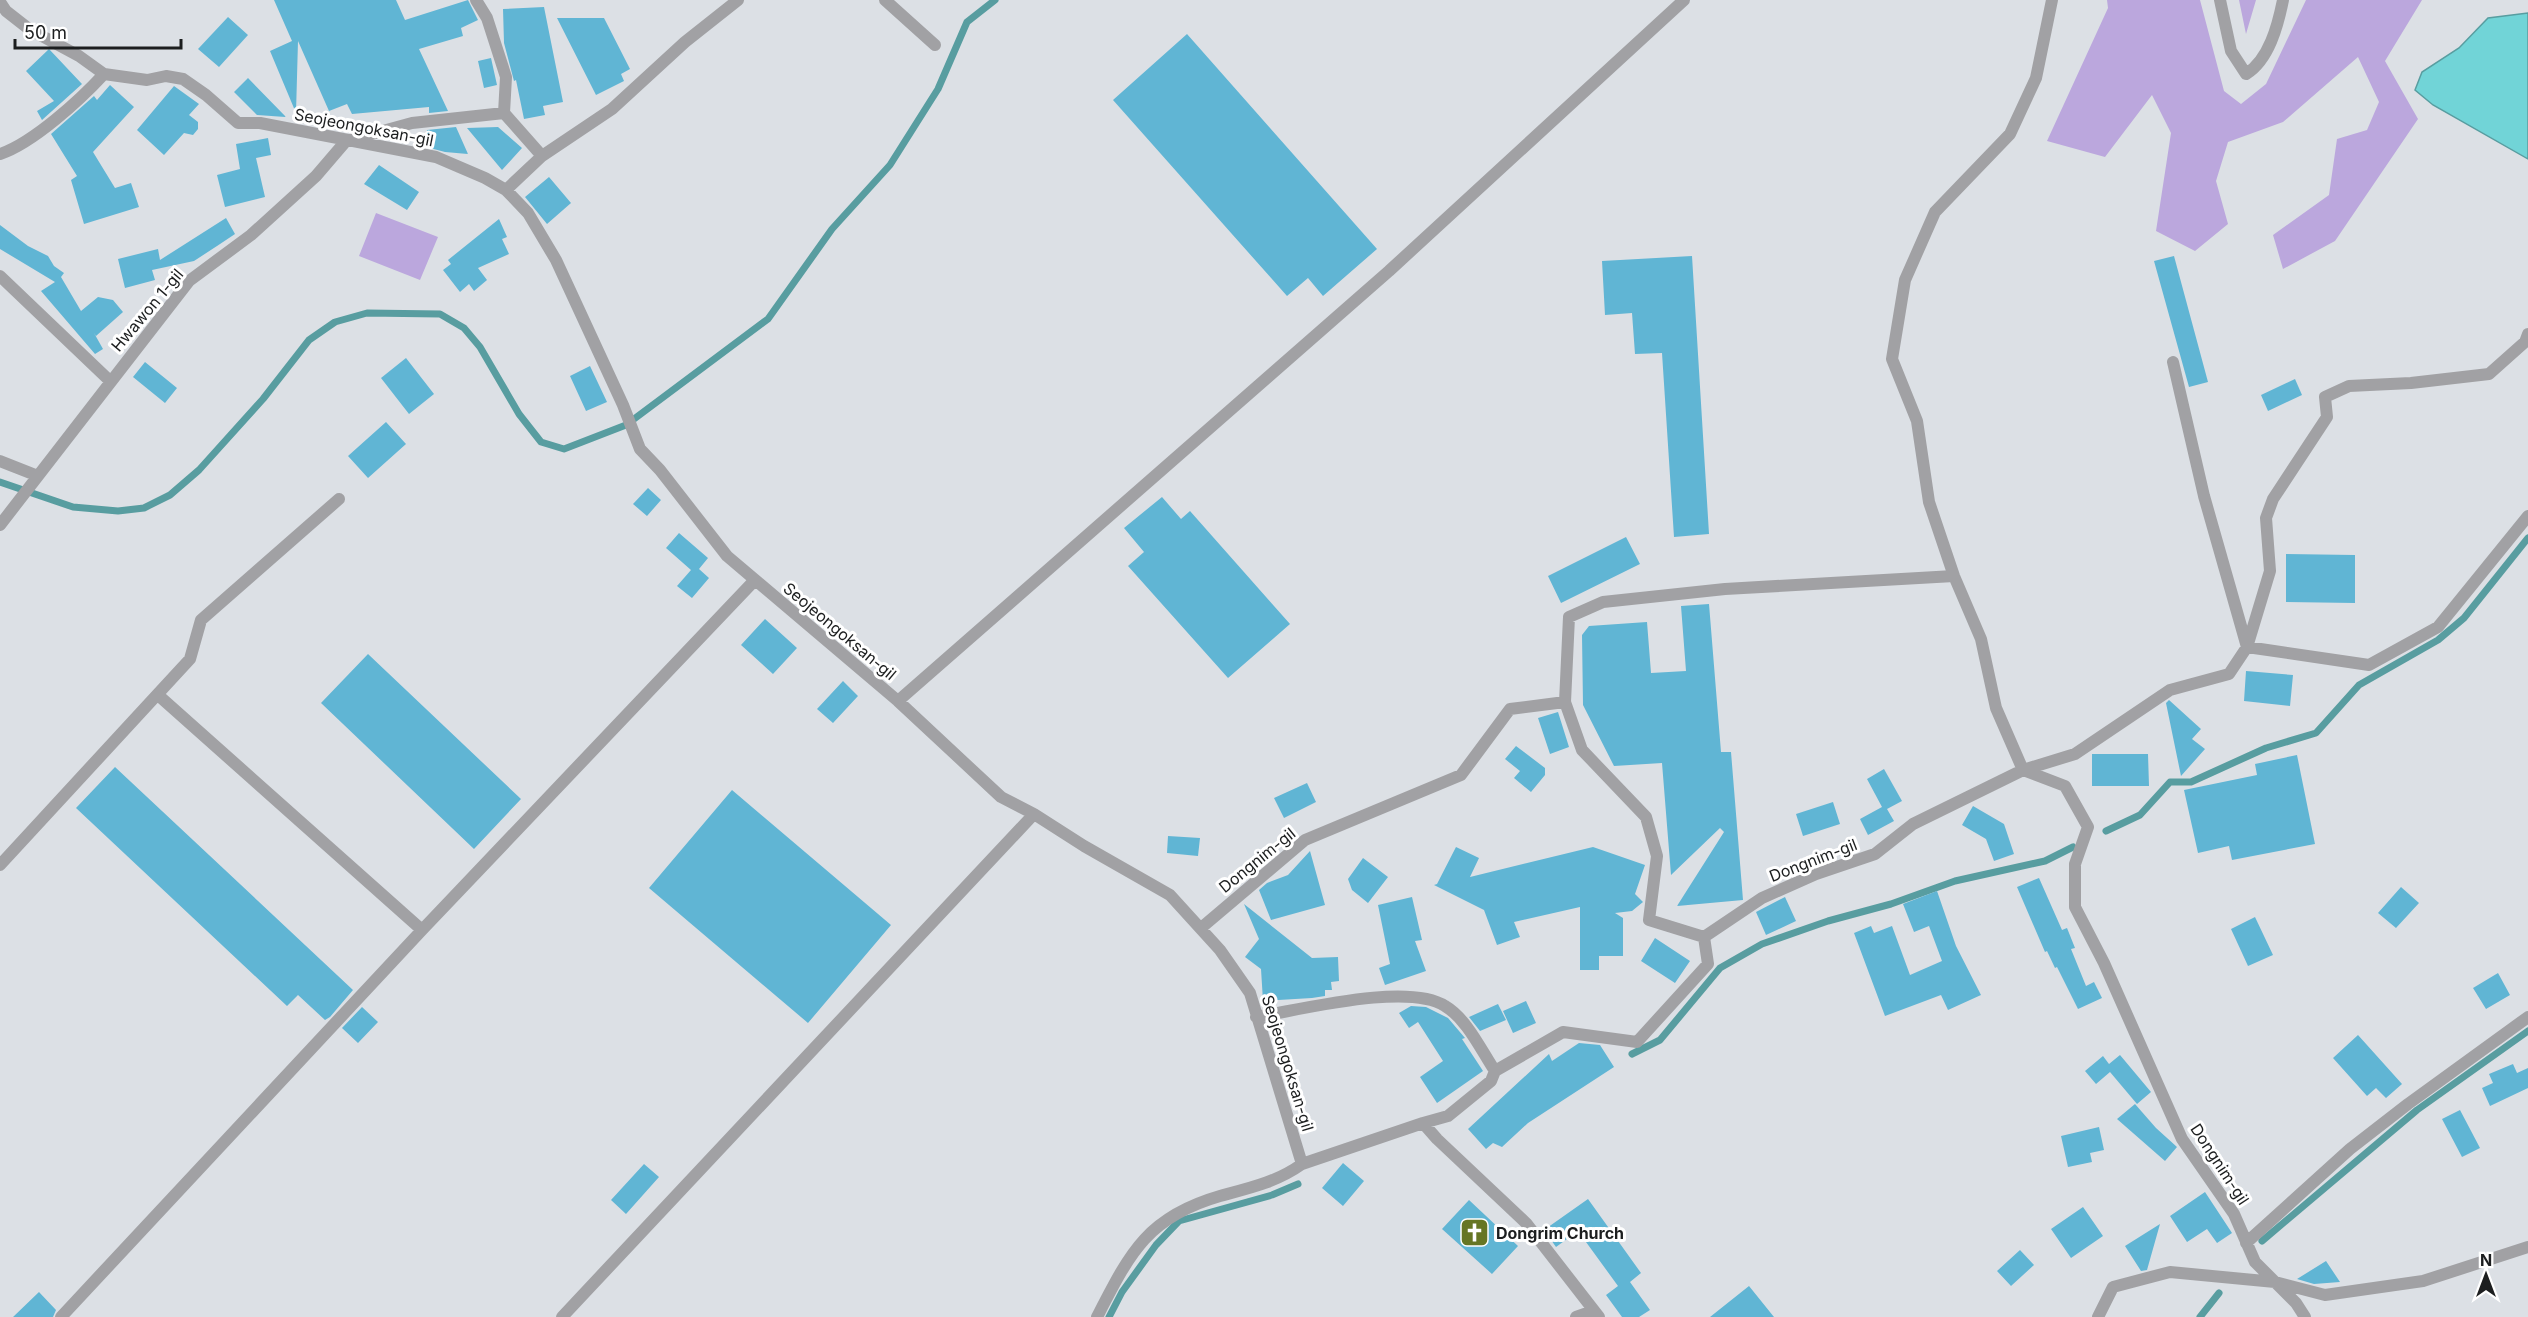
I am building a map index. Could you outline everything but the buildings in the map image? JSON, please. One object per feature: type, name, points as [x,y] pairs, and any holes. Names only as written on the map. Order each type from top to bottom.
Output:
[{"type":"lane","points":[[476,0],[487,18],[506,77],[504,113],[542,156]]},
{"type":"lane","points":[[506,190],[542,156],[612,110],[685,42],[738,0]]},
{"type":"lane","points":[[885,0],[935,45]]},
{"type":"lane","points":[[897,701],[1389,271],[1684,0]]},
{"type":"lane","points":[[2052,0],[2036,78],[2010,134],[1935,212],[1905,280],[1892,359],[1917,421],[1929,502],[1954,576],[1981,639],[1996,708],[2023,770],[2075,754],[2170,690],[2229,674],[2247,647],[2270,571],[2266,518],[2273,499],[2327,417],[2325,398],[2349,386],[2411,383],[2489,374],[2525,342],[2528,334]]},
{"type":"lane","points":[[2220,0],[2231,51],[2246,74],[2257,68],[2278,26],[2283,0]]},
{"type":"lane","name":"Seojeongoksan-gil","points":[[0,2],[6,11],[29,29],[79,56],[104,74],[147,80],[166,76],[183,79],[206,95],[238,123],[260,123],[436,157],[485,178],[506,190],[528,213],[556,260],[623,405],[640,449],[660,470],[727,556],[897,701],[1001,797],[1034,814],[1084,846],[1170,895],[1201,928],[1250,993],[1302,1164]]},
{"type":"lane","points":[[0,154],[66,110],[104,74]]},
{"type":"lane","points":[[346,141],[412,123],[504,113]]},
{"type":"lane","name":"Hwawon 1-gil","points":[[0,525],[189,281],[251,235],[316,176],[346,141]]},
{"type":"lane","points":[[0,276],[110,381]]},
{"type":"lane","points":[[2173,362],[2204,496],[2247,647]]},
{"type":"lane","points":[[0,461],[38,476]]},
{"type":"lane","points":[[0,865],[190,658],[201,620],[339,499]]},
{"type":"lane","points":[[2247,647],[2369,665],[2438,627],[2528,516]]},
{"type":"lane","points":[[1096,1317],[1114,1282],[1144,1237],[1176,1213],[1216,1197],[1281,1179],[1302,1164],[1448,1116],[1491,1081],[1496,1071],[1563,1032],[1637,1042],[1708,964],[1704,937],[1649,920],[1657,856],[1646,817],[1582,750],[1565,702],[1569,617],[1603,602],[1725,589],[1954,576]]},
{"type":"lane","points":[[62,1317],[422,930],[754,581]]},
{"type":"lane","points":[[158,695],[422,930]]},
{"type":"lane","name":"Dongnim-gil","points":[[1201,928],[1305,840],[1461,775],[1510,709],[1565,702]]},
{"type":"lane","name":"Dongnim-gil","points":[[1704,937],[1762,898],[1816,874],[1875,854],[1913,824],[2023,770],[2065,786],[2088,827],[2075,864],[2075,908],[2104,963],[2182,1139],[2234,1214],[2254,1262],[2296,1303],[2305,1317]]},
{"type":"lane","points":[[562,1317],[1034,814]]},
{"type":"lane","points":[[1256,1017],[1376,998],[1410,995],[1445,1005],[1462,1022],[1496,1071]]},
{"type":"lane","points":[[2246,1243],[2350,1149],[2528,1017]]},
{"type":"lane","points":[[1423,1123],[1444,1146],[1526,1223],[1596,1314],[1576,1317]]},
{"type":"lane","points":[[2098,1317],[2113,1287],[2170,1272],[2275,1282],[2325,1295],[2423,1281],[2528,1247]]},
{"type":"shaded area","points":[[2107,0],[2200,0],[2224,91],[2241,104],[2266,84],[2306,0],[2422,0],[2385,61],[2418,119],[2335,241],[2283,269],[2273,235],[2329,195],[2337,139],[2367,130],[2379,102],[2358,57],[2283,122],[2228,142],[2216,181],[2228,224],[2195,251],[2156,231],[2171,133],[2152,95],[2105,157],[2047,141],[2108,8]]},
{"type":"shaded area","points":[[2239,0],[2256,0],[2246,34]]},
{"type":"shaded area","points":[[376,213],[438,237],[420,280],[359,256]]},
{"type":"water","points":[[2528,13],[2528,159],[2433,105],[2415,90],[2422,72],[2459,48],[2488,18]]},
{"type":"waterway","points":[[0,482],[73,507],[118,511],[144,508],[170,495],[199,470],[263,399],[309,340],[335,322],[367,313],[440,314],[464,328],[480,347],[519,414],[541,442],[564,449],[626,425],[768,319],[832,229],[890,165],[938,89],[967,22],[995,0]]},
{"type":"waterway","points":[[2106,831],[2140,815],[2170,782],[2191,782],[2266,748],[2316,733],[2359,685],[2438,640],[2464,618],[2528,538]]},
{"type":"waterway","points":[[1632,1054],[1660,1040],[1720,968],[1762,944],[1828,921],[1891,904],[1955,881],[2045,861],[2073,847]]},
{"type":"waterway","points":[[2262,1241],[2417,1110],[2528,1031]]},
{"type":"waterway","points":[[1109,1317],[1122,1292],[1156,1245],[1179,1221],[1272,1195],[1298,1184]]},
{"type":"waterway","points":[[2200,1317],[2219,1293]]},
{"type":"place","name":"Dongrim Church","points":[[1475,1233]]}]
